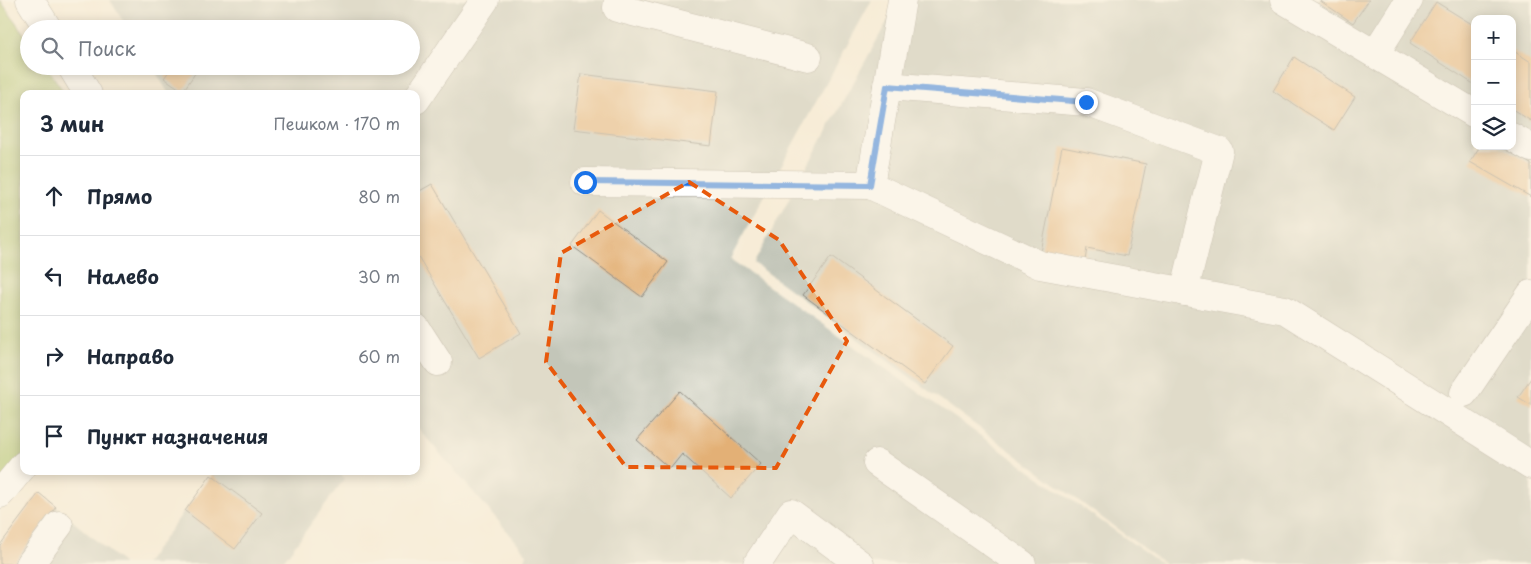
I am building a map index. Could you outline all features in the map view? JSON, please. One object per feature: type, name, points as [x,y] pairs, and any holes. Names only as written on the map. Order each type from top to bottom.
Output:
[{"type":"lane","points":[[30,0],[42,20]]},
{"type":"lane","points":[[420,94],[485,0]]},
{"type":"lane","points":[[618,0],[616,8],[808,57]]},
{"type":"lane","points":[[870,185],[902,0]]},
{"type":"lane","points":[[1284,0],[1471,112]]},
{"type":"lane","points":[[1375,54],[1409,0]]},
{"type":"lane","points":[[76,75],[86,90]]},
{"type":"lane","points":[[887,86],[1086,102],[1219,151],[1184,292]]},
{"type":"lane","points":[[1516,139],[1531,148]]},
{"type":"lane","points":[[585,182],[870,185],[1040,265],[1285,310],[1531,465]]},
{"type":"lane","points":[[1464,393],[1531,294]]},
{"type":"lane","points":[[420,334],[438,362]]},
{"type":"lane","points":[[877,463],[1022,564]]},
{"type":"lane","points":[[0,494],[20,470]]},
{"type":"lane","points":[[757,564],[791,514],[860,564]]},
{"type":"lane","points":[[30,564],[59,525]]},
{"type":"highlighted area","points":[[689,182],[779,240],[847,341],[776,468],[626,467],[546,362],[561,253]]},
{"type":"shaded area","points":[[110,0],[872,0],[730,259],[1162,564],[521,564],[527,554],[420,431],[420,90],[167,90],[157,75],[420,75],[420,20],[122,20]]},
{"type":"shaded area","points":[[899,0],[1531,0],[1531,564],[1165,564],[754,263]]},
{"type":"shaded area","points":[[211,475],[341,475],[345,478],[281,564],[145,564]]},
{"type":"shaded area","points":[[39,493],[124,564],[0,564],[0,545]]},
{"type":"green space","points":[[0,0],[20,28],[20,75],[52,75],[62,90],[20,90],[20,458],[0,481]]},
{"type":"building","points":[[1319,0],[1369,0],[1353,23]]},
{"type":"building","points":[[1436,2],[1471,24],[1471,82],[1410,43]]},
{"type":"building","points":[[1516,53],[1531,62],[1531,121],[1516,112]]},
{"type":"building","points":[[1294,57],[1355,97],[1334,130],[1273,91]]},
{"type":"building","points":[[581,74],[718,91],[711,146],[573,129]]},
{"type":"building","points":[[166,75],[194,75],[184,90],[164,78]]},
{"type":"building","points":[[1062,147],[1146,164],[1127,256],[1087,248],[1085,261],[1041,252]]},
{"type":"building","points":[[1478,150],[1506,150],[1531,164],[1531,197],[1470,162]]},
{"type":"building","points":[[432,184],[521,333],[479,358],[420,260],[420,191]]},
{"type":"building","points":[[598,210],[668,262],[642,297],[572,246]]},
{"type":"building","points":[[831,257],[953,346],[925,384],[803,295]]},
{"type":"building","points":[[1531,378],[1531,405],[1518,397]]},
{"type":"building","points":[[680,391],[761,464],[731,498],[682,454],[670,469],[637,440]]},
{"type":"building","points":[[211,475],[262,513],[235,549],[185,511]]},
{"type":"building","points":[[39,493],[56,507],[13,564],[0,564],[0,545]]},
{"type":"route","points":[[585,182],[870,185],[887,86],[1086,102]]}]
